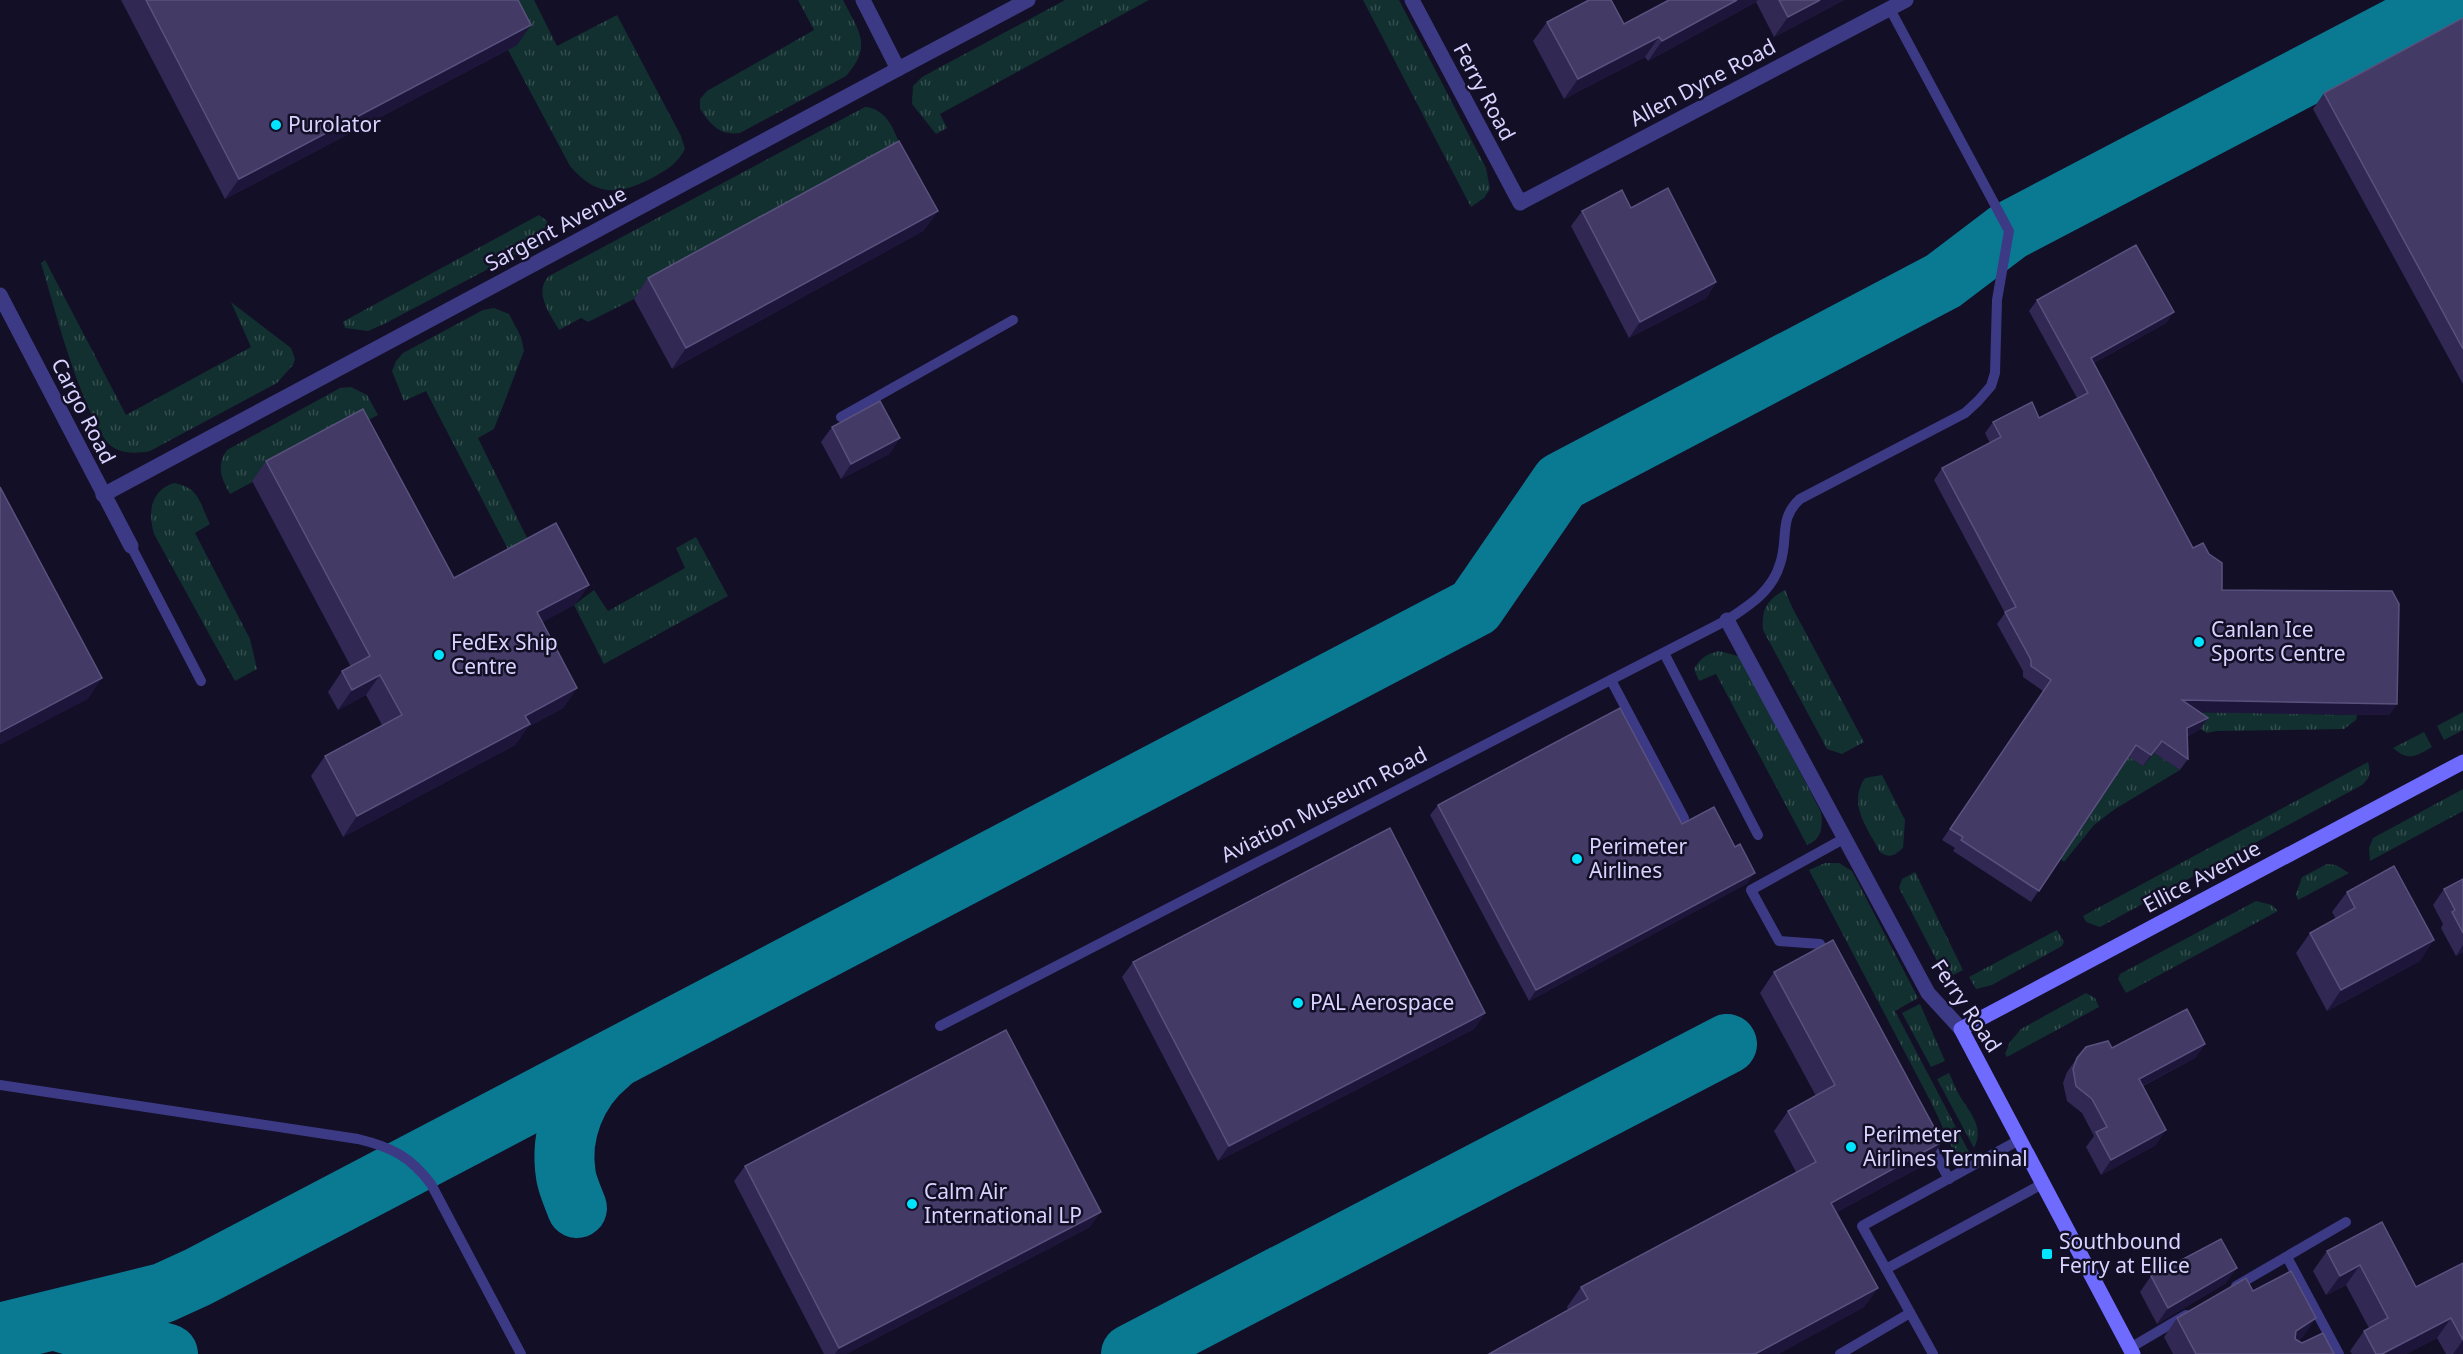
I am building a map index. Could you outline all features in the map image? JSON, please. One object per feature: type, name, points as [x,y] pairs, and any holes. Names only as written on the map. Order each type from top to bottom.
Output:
[{"type":"main road","name":"Ellice Avenue","points":[[1961,1029],[2463,762]]},
{"type":"main road","name":"Ferry Road","points":[[1961,1029],[2131,1351]]},
{"type":"street","points":[[863,0],[898,69]]},
{"type":"street","name":"Sargent Avenue","points":[[103,495],[1028,0]]},
{"type":"street","name":"Ferry Road","points":[[1412,0],[1520,203]]},
{"type":"street","name":"Allen Dyne Road","points":[[1520,203],[1906,0]]},
{"type":"street","name":"Cargo Road","points":[[0,295],[131,546]]},
{"type":"street","name":"Ferry Road","points":[[1727,620],[1928,993],[1961,1029]]},
{"type":"lane","name":"Aviation Museum Road","points":[[940,1026],[1727,620],[1756,602],[1775,576],[1782,555],[1785,521],[1790,508],[1800,499],[1965,413],[1978,401],[1991,386],[1995,373],[1997,300],[2009,231],[1890,9]]},
{"type":"lane","points":[[841,417],[1013,320]]},
{"type":"lane","points":[[131,546],[201,681]]},
{"type":"lane","points":[[1664,652],[1758,835]]},
{"type":"lane","points":[[1611,680],[1684,818]]},
{"type":"lane","points":[[1831,964],[1820,944],[1779,941],[1751,890],[1845,838]]},
{"type":"lane","points":[[0,1085],[358,1139],[380,1144],[403,1155],[419,1168],[431,1184],[521,1354]]},
{"type":"lane","points":[[1921,1127],[1949,1179]]},
{"type":"lane","points":[[1932,1354],[1862,1226],[2020,1139]]},
{"type":"lane","points":[[1886,1269],[2044,1183]]},
{"type":"lane","points":[[2227,1291],[2346,1222]]},
{"type":"lane","points":[[2287,1257],[2323,1336],[2339,1354]]},
{"type":"lane","points":[[2131,1351],[2197,1309]]},
{"type":"lane","points":[[1840,1354],[1858,1350],[1910,1313]]},
{"type":"green space","points":[[493,0],[534,0],[557,46],[617,15],[681,136],[685,149],[679,159],[654,177],[620,190],[599,188],[580,176],[570,166],[508,50],[517,45]]},
{"type":"green space","points":[[798,0],[843,0],[861,38],[859,56],[854,65],[846,76],[740,133],[721,131],[708,120],[700,109],[700,99],[707,91],[814,30]]},
{"type":"green space","points":[[1065,0],[1149,0],[940,114],[947,128],[936,134],[912,104],[913,86],[922,77]]},
{"type":"green space","points":[[1363,0],[1399,0],[1486,168],[1490,189],[1484,198],[1471,207]]},
{"type":"green space","points":[[865,107],[885,116],[902,149],[634,299],[588,322],[581,318],[559,330],[543,296],[544,282],[549,276]]},
{"type":"green space","points":[[539,215],[547,221],[547,230],[532,246],[384,324],[368,331],[345,328],[343,322],[346,320]]},
{"type":"green space","points":[[45,260],[126,415],[251,347],[231,302],[291,348],[295,359],[293,365],[277,383],[150,451],[132,453],[116,449],[107,442],[99,430],[75,373],[41,263]]},
{"type":"green space","points":[[494,308],[509,314],[521,337],[524,351],[494,429],[478,438],[529,542],[513,559],[426,391],[404,401],[392,371],[396,361],[403,353],[483,310]]},
{"type":"green space","points":[[351,387],[367,395],[378,415],[230,494],[221,472],[222,461],[227,450],[340,388]]},
{"type":"green space","points":[[174,483],[189,488],[201,503],[210,524],[195,533],[250,639],[257,669],[235,681],[154,534],[151,518],[153,503],[160,491]]},
{"type":"green space","points":[[696,537],[728,596],[604,664],[574,605],[594,590],[608,611],[685,568],[676,548]]},
{"type":"green space","points":[[1785,590],[1864,742],[1842,754],[1827,749],[1763,630],[1766,606]]},
{"type":"green space","points":[[1719,651],[1738,656],[1745,666],[1821,812],[1822,823],[1819,836],[1807,845],[1716,674],[1699,681],[1694,669],[1696,665],[1704,657]]},
{"type":"green space","points":[[2189,712],[2357,715],[2356,720],[2344,729],[2207,733],[2190,722]]},
{"type":"green space","points":[[2463,712],[2463,730],[2444,740],[2437,726]]},
{"type":"green space","points":[[2424,732],[2432,747],[2421,753],[2408,756],[2393,748]]},
{"type":"green space","points":[[2154,753],[2180,770],[2115,809],[2094,825],[2064,862],[2060,858],[2128,756],[2143,766]]},
{"type":"green space","points":[[2368,762],[2369,775],[2362,785],[2100,927],[2086,922],[2083,916]]},
{"type":"green space","points":[[1882,775],[1905,820],[1903,848],[1890,856],[1880,852],[1865,825],[1858,797],[1865,778]]},
{"type":"green space","points":[[2463,789],[2463,811],[2370,861],[2369,848],[2373,838]]},
{"type":"green space","points":[[1825,863],[1839,863],[1852,871],[1918,998],[1895,1011],[1969,1152],[1955,1154],[1933,1106],[1809,870]]},
{"type":"green space","points":[[2327,864],[2336,865],[2349,873],[2298,900],[2296,894],[2302,877]]},
{"type":"green space","points":[[1915,872],[1963,970],[1949,977],[1937,961],[1899,888],[1902,879]]},
{"type":"green space","points":[[2256,901],[2272,905],[2278,911],[2126,993],[2118,979],[2120,974]]},
{"type":"green space","points":[[2057,930],[2064,942],[2062,946],[1992,985],[1976,989],[1969,977]]},
{"type":"green space","points":[[2086,993],[2095,998],[2099,1007],[2007,1057],[2005,1054],[2010,1042],[2021,1029]]},
{"type":"green space","points":[[1920,1004],[1945,1061],[1931,1067],[1902,1013]]},
{"type":"green space","points":[[1949,1073],[1977,1125],[1977,1140],[1974,1148],[1937,1079]]},
{"type":"building","name":"Purolator","points":[[146,0],[518,0],[531,25],[239,179]]},
{"type":"building","points":[[1589,0],[1611,0],[1624,24],[1669,0],[1737,0],[1662,41],[1659,37],[1578,79],[1547,22]]},
{"type":"building","points":[[1779,0],[1820,0],[1788,17]]},
{"type":"building","points":[[2463,18],[2463,349],[2324,93]]},
{"type":"building","points":[[899,141],[938,211],[686,348],[648,278]]},
{"type":"building","points":[[1668,188],[1716,282],[1640,322],[1582,211],[1622,190],[1631,208]]},
{"type":"building","name":"Canlan Ice Sports Centre","points":[[2136,245],[2174,312],[2091,358],[2193,548],[2203,543],[2209,554],[2222,563],[2222,590],[2392,591],[2399,604],[2397,704],[2182,700],[2208,718],[2187,728],[2188,759],[2162,741],[2151,755],[2136,745],[2039,891],[1961,840],[1963,837],[1950,829],[2051,680],[2031,666],[2031,660],[2005,612],[2016,607],[1942,468],[2001,437],[1993,422],[2032,402],[2039,418],[2088,393],[2037,300]]},
{"type":"building","points":[[880,401],[900,438],[851,464],[832,427]]},
{"type":"building","name":"FedEx Ship Centre","points":[[363,409],[454,578],[556,523],[589,585],[537,612],[577,688],[525,716],[530,724],[357,816],[325,756],[402,715],[380,675],[352,690],[342,671],[370,656],[266,461]]},
{"type":"building","points":[[0,487],[102,678],[0,732]]},
{"type":"building","name":"Perimeter Airlines","points":[[1620,708],[1682,824],[1714,807],[1735,847],[1740,844],[1755,873],[1536,990],[1438,805]]},
{"type":"building","name":"PAL Aerospace","points":[[1390,828],[1485,1013],[1229,1146],[1133,962]]},
{"type":"building","points":[[2394,866],[2434,940],[2341,990],[2310,933],[2355,908],[2347,892]]},
{"type":"building","points":[[2463,879],[2463,933],[2444,889]]},
{"type":"building","name":"Perimeter Airlines Terminal","points":[[1833,940],[1942,1142],[1831,1203],[1878,1288],[1755,1354],[1489,1354],[1588,1299],[1581,1287],[1816,1162],[1788,1111],[1835,1085],[1774,972]]},
{"type":"building","points":[[2187,1009],[2205,1044],[2139,1079],[2166,1130],[2111,1160],[2096,1132],[2107,1127],[2092,1099],[2076,1086],[2073,1069],[2077,1058],[2086,1047],[2108,1041],[2112,1048]]},
{"type":"building","name":"Calm Air International LP","points":[[1006,1030],[1101,1212],[839,1348],[745,1166]]},
{"type":"building","points":[[2382,1222],[2416,1287],[2463,1263],[2463,1340],[2451,1318],[2382,1354],[2376,1354],[2364,1331],[2388,1318],[2360,1265],[2340,1276],[2327,1251]]},
{"type":"building","points":[[2221,1239],[2237,1268],[2168,1308],[2151,1276]]},
{"type":"building","points":[[2291,1271],[2316,1318],[2296,1331],[2295,1339],[2302,1343],[2323,1333],[2334,1354],[2196,1354],[2177,1318],[2246,1278],[2253,1291]]},
{"type":"taxiway","points":[[0,1333],[163,1293],[198,1277],[1475,607],[1561,482],[1943,281],[2009,231],[2450,0]]},
{"type":"taxiway","points":[[1131,1354],[1727,1044]]},
{"type":"taxiway","points":[[577,1208],[569,1188],[564,1160],[568,1129],[579,1100],[598,1074],[610,1063]]},
{"type":"taxiway","points":[[57,1321],[168,1354]]},
{"type":"place","name":"Purolator","points":[[276,125]]},
{"type":"place","name":"Canlan Ice Sports Centre","points":[[2199,642]]},
{"type":"place","name":"FedEx Ship Centre","points":[[439,655]]},
{"type":"place","name":"Perimeter Airlines","points":[[1577,859]]},
{"type":"place","name":"PAL Aerospace","points":[[1298,1003]]},
{"type":"place","name":"Perimeter Airlines Terminal","points":[[1851,1147]]},
{"type":"place","name":"Calm Air International LP","points":[[912,1204]]},
{"type":"place","name":"Southbound Ferry at Ellice","points":[[2047,1254]]}]
